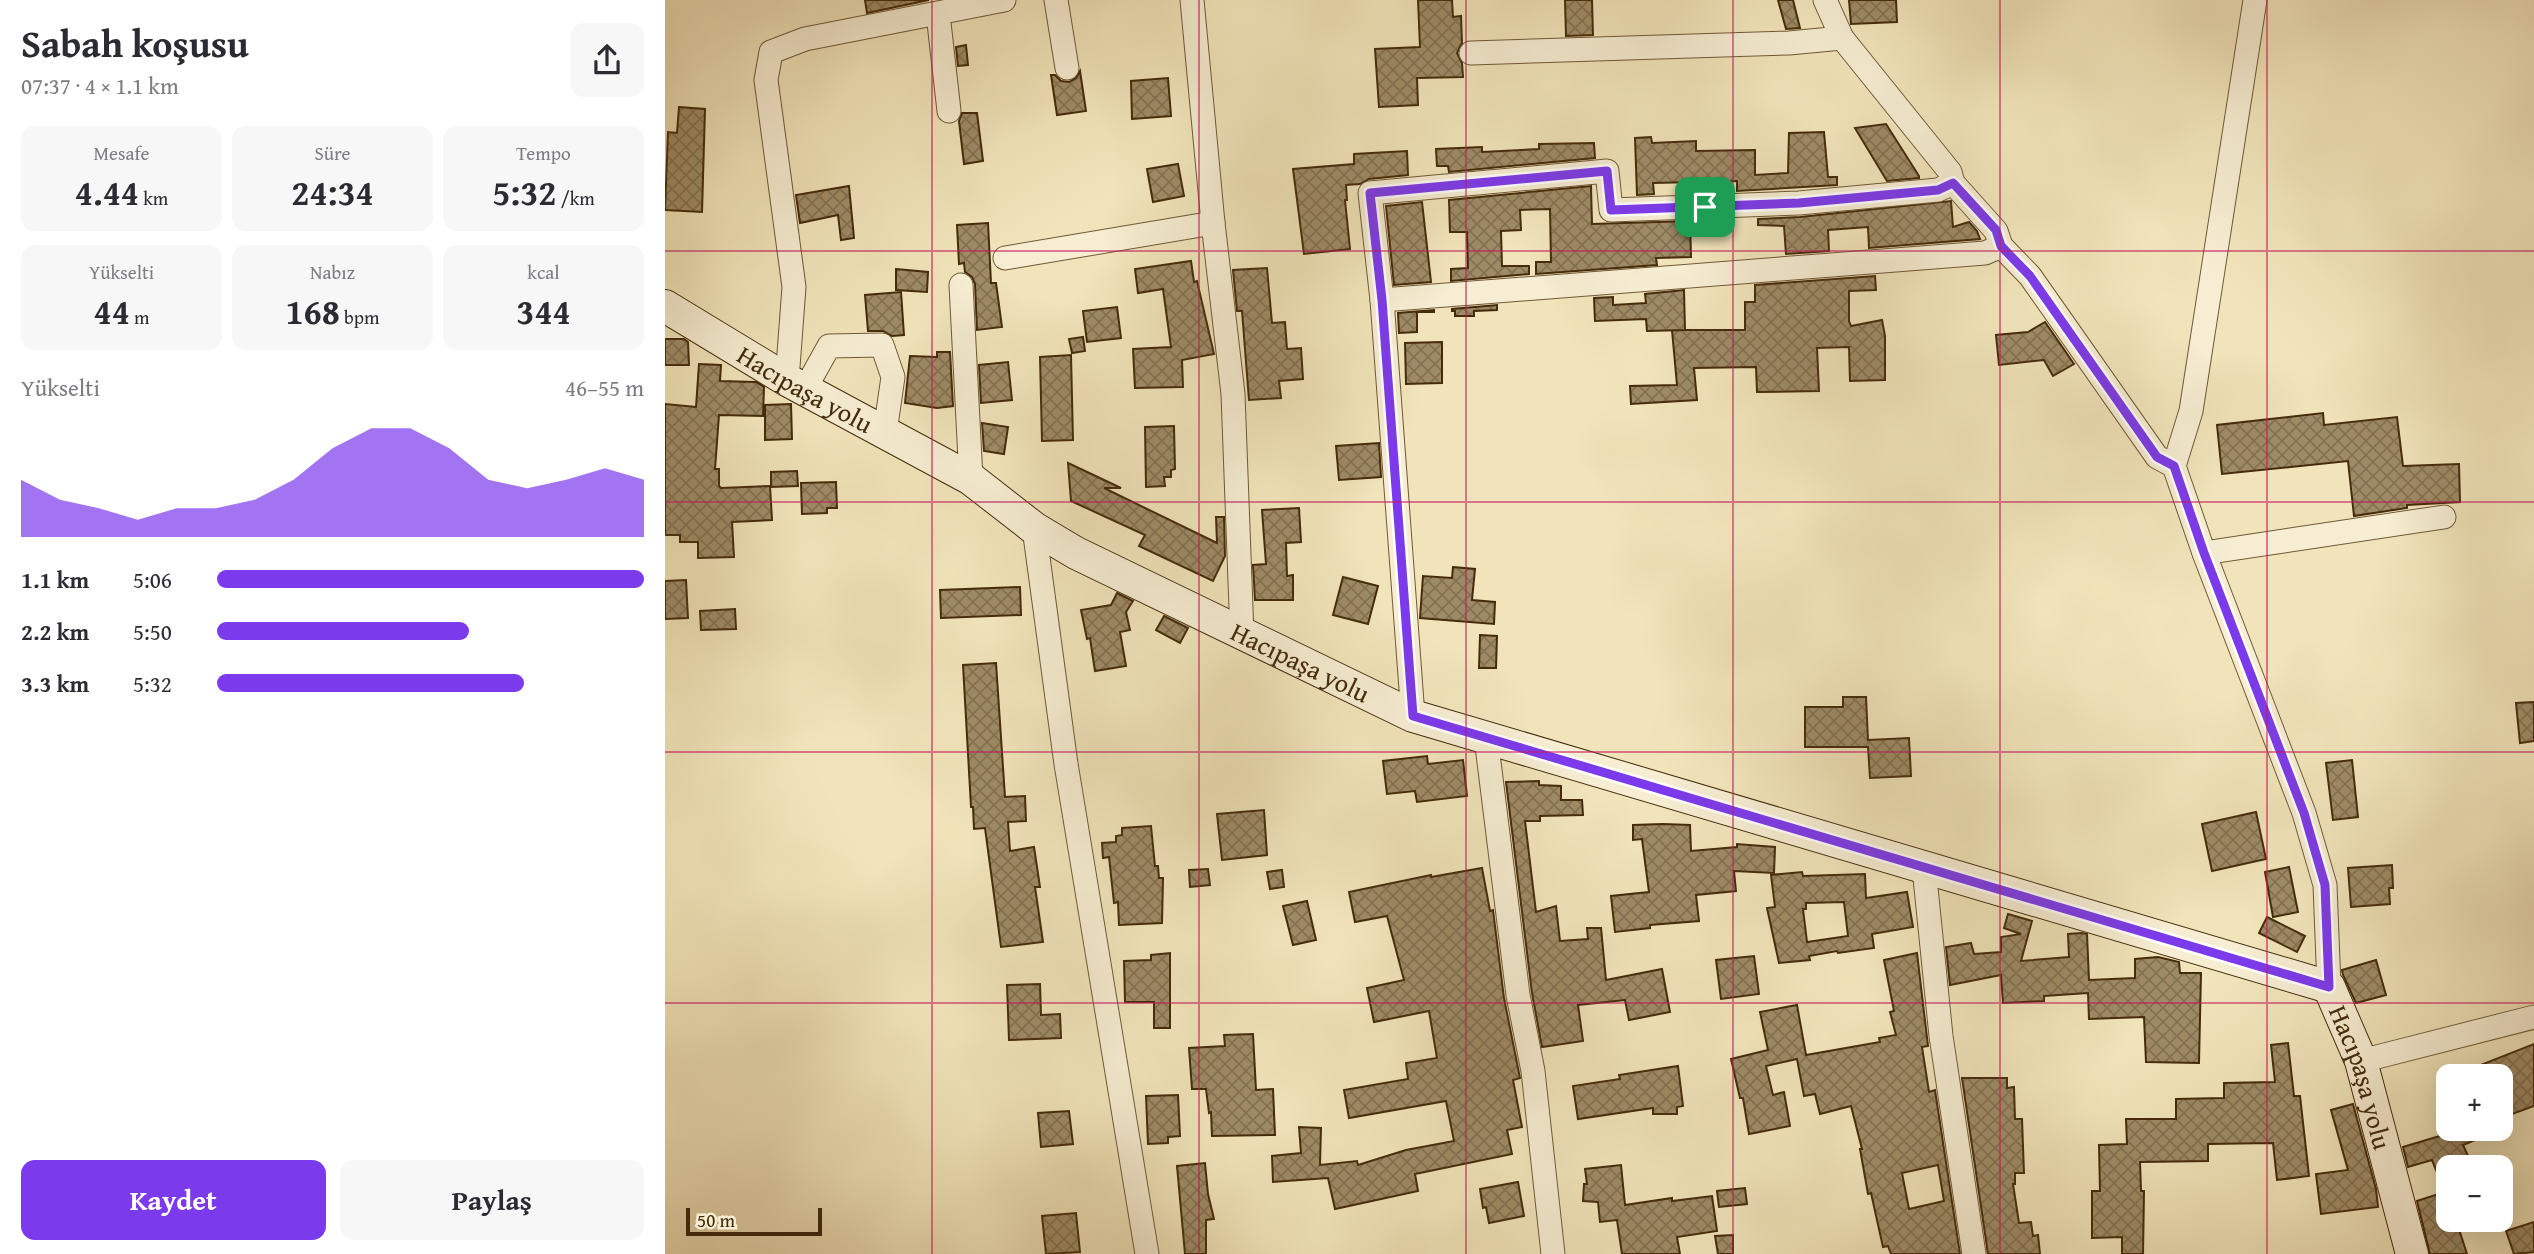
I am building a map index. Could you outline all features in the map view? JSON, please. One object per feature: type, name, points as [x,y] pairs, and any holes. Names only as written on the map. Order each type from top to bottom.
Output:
[{"type":"main road","name":"Hacıpaşa yolu","points":[[665,306],[796,384],[971,479],[1034,528],[1076,553],[1413,716],[2329,987],[2361,1061],[2412,1254]]},
{"type":"street","points":[[796,384],[794,287],[766,80],[771,52],[805,39],[1004,0]]},
{"type":"street","points":[[1056,0],[1067,68]]},
{"type":"street","points":[[1192,0],[1213,223],[1233,394],[1242,635]]},
{"type":"street","points":[[1825,0],[1842,38],[1950,172],[1953,183],[1996,230],[2001,246],[2030,276],[2157,457],[2174,466]]},
{"type":"street","points":[[2255,0],[2191,411],[2174,466],[2204,553],[2304,813],[2325,885],[2329,987]]},
{"type":"street","points":[[938,14],[949,111]]},
{"type":"street","points":[[1471,53],[1789,43],[1842,38]]},
{"type":"street","points":[[1413,716],[1382,300],[1370,193],[1607,171],[1611,210],[1799,203],[1938,190],[1953,183]]},
{"type":"street","points":[[1005,258],[1213,223]]},
{"type":"street","points":[[1382,300],[1985,253],[2001,246]]},
{"type":"street","points":[[961,285],[971,479]]},
{"type":"street","points":[[796,384],[829,346],[882,345],[893,377],[885,432]]},
{"type":"street","points":[[2204,553],[2444,517]]},
{"type":"street","points":[[1034,528],[1066,764],[1147,1254]]},
{"type":"street","points":[[1486,738],[1518,995],[1533,1071],[1553,1254]]},
{"type":"street","points":[[1924,868],[1941,1036],[1974,1254]]},
{"type":"street","points":[[2361,1061],[2534,1017]]},
{"type":"building","points":[[865,0],[929,0],[867,13]]},
{"type":"building","points":[[1418,0],[1452,0],[1453,17],[1461,16],[1462,43],[1457,53],[1462,63],[1463,77],[1417,78],[1418,105],[1379,107],[1375,49],[1420,47]]},
{"type":"building","points":[[1565,0],[1592,0],[1593,35],[1566,36]]},
{"type":"building","points":[[1778,0],[1793,0],[1800,28],[1786,29]]},
{"type":"building","points":[[1849,0],[1896,0],[1897,22],[1851,24]]},
{"type":"building","points":[[966,45],[968,65],[958,66],[956,47]]},
{"type":"building","points":[[1080,71],[1086,111],[1057,115],[1051,75],[1069,82],[1076,78]]},
{"type":"building","points":[[1168,78],[1171,116],[1132,119],[1131,81]]},
{"type":"building","points":[[679,107],[705,109],[702,212],[665,210],[668,132],[677,133]]},
{"type":"building","points":[[962,113],[977,113],[983,161],[964,164],[959,121]]},
{"type":"building","points":[[1886,124],[1919,178],[1887,181],[1855,128]]},
{"type":"building","points":[[1824,132],[1828,177],[1837,177],[1837,185],[1737,191],[1737,181],[1653,183],[1654,194],[1637,195],[1635,138],[1651,137],[1652,143],[1696,141],[1696,151],[1755,150],[1755,175],[1788,173],[1789,133]]},
{"type":"building","points":[[1594,143],[1595,158],[1449,172],[1448,166],[1437,166],[1436,149],[1482,147],[1482,152],[1539,149],[1539,144]]},
{"type":"building","points":[[1407,151],[1408,175],[1369,179],[1360,184],[1346,185],[1350,249],[1304,254],[1293,169],[1354,164],[1354,154]]},
{"type":"building","points":[[1178,164],[1184,196],[1153,202],[1147,169]]},
{"type":"building","points":[[849,186],[854,238],[841,240],[838,215],[800,223],[796,195]]},
{"type":"building","points":[[1591,186],[1592,224],[1690,221],[1691,257],[1656,258],[1657,265],[1536,274],[1536,262],[1551,262],[1550,209],[1520,210],[1521,230],[1501,231],[1502,266],[1529,266],[1529,274],[1451,281],[1451,269],[1468,268],[1467,232],[1450,232],[1449,200]]},
{"type":"building","points":[[1951,201],[1953,227],[1969,222],[1980,239],[1869,248],[1868,227],[1828,230],[1829,251],[1786,254],[1784,226],[1758,225],[1758,219]]},
{"type":"building","points":[[1422,202],[1431,282],[1394,285],[1386,206]]},
{"type":"building","points":[[1721,220],[1720,229],[1697,229],[1697,221]]},
{"type":"building","points":[[988,223],[991,283],[996,283],[1002,327],[977,330],[975,284],[972,277],[965,272],[964,263],[959,264],[957,225]]},
{"type":"building","points":[[1191,261],[1194,282],[1197,281],[1214,354],[1182,360],[1183,387],[1135,388],[1133,349],[1171,347],[1163,289],[1138,293],[1135,269]]},
{"type":"building","points":[[1267,268],[1272,323],[1285,322],[1287,349],[1301,348],[1303,379],[1279,381],[1281,398],[1249,400],[1242,311],[1237,311],[1233,270]]},
{"type":"building","points":[[896,269],[928,272],[927,292],[896,290]]},
{"type":"building","points":[[1875,276],[1876,290],[1849,291],[1849,321],[1851,326],[1882,320],[1885,336],[1885,380],[1850,381],[1849,347],[1817,348],[1819,391],[1757,392],[1756,367],[1694,368],[1697,400],[1631,404],[1630,386],[1677,385],[1672,330],[1745,330],[1745,302],[1755,302],[1755,285]]},
{"type":"building","points":[[1684,290],[1685,330],[1647,331],[1646,319],[1595,321],[1594,298],[1613,297],[1613,305],[1646,303],[1645,294]]},
{"type":"building","points":[[901,292],[904,335],[892,336],[883,331],[868,331],[865,295]]},
{"type":"building","points":[[1497,305],[1497,310],[1474,311],[1474,316],[1455,316],[1455,311],[1452,311],[1452,309]]},
{"type":"building","points":[[1117,307],[1121,338],[1087,342],[1083,311]]},
{"type":"building","points":[[1434,310],[1417,312],[1417,332],[1399,333],[1398,313]]},
{"type":"building","points":[[2045,322],[2074,364],[2053,376],[2044,360],[1999,365],[1996,335],[2028,332]]},
{"type":"building","points":[[1083,337],[1085,351],[1072,353],[1069,339]]},
{"type":"building","points":[[665,339],[684,339],[688,342],[689,365],[665,365]]},
{"type":"building","points":[[1442,342],[1442,383],[1406,384],[1405,343]]},
{"type":"building","points":[[937,352],[950,352],[953,406],[937,408],[905,403],[910,356],[937,357]]},
{"type":"building","points":[[1071,355],[1073,440],[1042,441],[1040,357]]},
{"type":"building","points":[[1008,362],[1012,400],[981,403],[979,365]]},
{"type":"building","points":[[699,364],[721,365],[720,381],[756,382],[764,387],[763,416],[719,415],[715,469],[719,469],[719,486],[770,486],[772,520],[732,522],[734,557],[698,558],[698,542],[680,542],[680,535],[665,535],[665,404],[696,407]]},
{"type":"building","points":[[791,404],[792,439],[765,440],[765,405]]},
{"type":"building","points":[[2323,413],[2324,425],[2397,417],[2403,466],[2459,464],[2460,502],[2407,505],[2407,508],[2354,516],[2348,461],[2222,474],[2217,425]]},
{"type":"building","points":[[982,423],[1008,427],[1004,454],[984,451]]},
{"type":"building","points":[[1174,426],[1175,469],[1171,470],[1171,477],[1164,477],[1165,486],[1146,487],[1145,427]]},
{"type":"building","points":[[1379,443],[1381,477],[1339,480],[1336,446]]},
{"type":"building","points":[[1068,463],[1121,488],[1104,488],[1217,543],[1216,517],[1224,517],[1225,556],[1213,581],[1139,546],[1145,535],[1071,501]]},
{"type":"building","points":[[797,471],[798,486],[771,487],[771,472]]},
{"type":"building","points":[[836,482],[837,508],[827,508],[827,513],[802,514],[801,483]]},
{"type":"building","points":[[1299,508],[1301,542],[1286,543],[1287,576],[1293,575],[1293,600],[1255,600],[1253,565],[1266,564],[1262,510]]},
{"type":"building","points":[[1453,567],[1475,569],[1472,600],[1495,602],[1494,624],[1420,618],[1423,576],[1452,578]]},
{"type":"building","points":[[1343,577],[1378,586],[1368,624],[1333,615]]},
{"type":"building","points":[[686,580],[688,618],[665,619],[665,581]]},
{"type":"building","points":[[1020,587],[1021,615],[941,618],[940,590]]},
{"type":"building","points":[[1117,593],[1133,601],[1126,612],[1130,630],[1120,632],[1126,666],[1095,671],[1090,638],[1087,639],[1081,610],[1111,605]]},
{"type":"building","points":[[735,609],[736,629],[701,630],[700,611]]},
{"type":"building","points":[[1164,616],[1188,628],[1180,643],[1156,630]]},
{"type":"building","points":[[1480,635],[1497,636],[1496,668],[1479,668]]},
{"type":"building","points":[[996,663],[1005,797],[1025,796],[1026,821],[1008,822],[1010,851],[1034,847],[1040,887],[1035,887],[1043,942],[1001,947],[985,828],[974,829],[971,807],[963,665]]},
{"type":"building","points":[[1843,697],[1866,697],[1868,740],[1909,738],[1911,776],[1870,778],[1868,747],[1805,747],[1805,707],[1843,707]]},
{"type":"building","points":[[2534,702],[2534,741],[2520,743],[2516,703]]},
{"type":"building","points":[[1427,756],[1428,764],[1463,760],[1467,796],[1417,802],[1415,791],[1387,794],[1383,761]]},
{"type":"building","points":[[2352,760],[2358,817],[2333,820],[2326,763]]},
{"type":"building","points":[[1539,781],[1539,785],[1561,786],[1561,800],[1582,800],[1583,815],[1540,816],[1540,821],[1525,821],[1536,912],[1556,906],[1560,941],[1588,939],[1587,928],[1601,928],[1606,980],[1662,969],[1670,1012],[1629,1020],[1625,1000],[1578,1005],[1583,1041],[1542,1047],[1532,993],[1506,782]]},
{"type":"building","points":[[1264,810],[1267,855],[1222,860],[1217,814]]},
{"type":"building","points":[[2256,812],[2266,859],[2212,871],[2202,824]]},
{"type":"building","points":[[1633,825],[1690,825],[1691,851],[1737,847],[1737,844],[1775,847],[1774,873],[1734,871],[1736,891],[1696,895],[1699,921],[1650,925],[1650,928],[1615,932],[1611,896],[1649,892],[1642,839],[1633,840]]},
{"type":"building","points":[[1151,826],[1155,866],[1158,866],[1159,878],[1163,878],[1162,923],[1119,925],[1118,902],[1114,903],[1109,857],[1103,858],[1102,843],[1116,842],[1116,836],[1122,835],[1122,828]]},
{"type":"building","points":[[2392,865],[2393,888],[2389,888],[2390,904],[2351,907],[2348,868]]},
{"type":"building","points":[[2289,867],[2298,912],[2273,917],[2265,872]]},
{"type":"building","points":[[1482,868],[1490,911],[1493,910],[1504,998],[1520,1078],[1513,1080],[1522,1127],[1507,1130],[1512,1154],[1415,1174],[1418,1191],[1335,1209],[1328,1178],[1273,1182],[1272,1156],[1301,1153],[1299,1127],[1321,1128],[1320,1165],[1357,1161],[1358,1165],[1406,1150],[1454,1141],[1446,1101],[1349,1118],[1344,1090],[1408,1079],[1406,1063],[1437,1058],[1429,1011],[1374,1022],[1367,988],[1404,980],[1387,916],[1355,922],[1349,892],[1431,875]]},
{"type":"building","points":[[1208,869],[1210,885],[1190,887],[1189,870]]},
{"type":"building","points":[[1282,870],[1284,887],[1270,889],[1267,872]]},
{"type":"building","points":[[1802,872],[1803,876],[1865,874],[1866,898],[1907,892],[1913,927],[1872,934],[1874,948],[1837,951],[1809,956],[1810,960],[1779,963],[1767,908],[1775,907],[1771,875]],"holes":[[[1844,902],[1848,936],[1807,942],[1803,909],[1806,909],[1806,903]]]},
{"type":"building","points":[[1307,901],[1316,940],[1293,945],[1283,906]]},
{"type":"building","points":[[2008,914],[2032,921],[2021,961],[2069,957],[2068,934],[2082,933],[2087,934],[2089,980],[2135,978],[2135,959],[2158,957],[2179,962],[2180,973],[2201,973],[2199,1063],[2146,1062],[2144,1017],[2089,1019],[2088,993],[2044,996],[2044,1001],[2003,1003],[2001,975],[1950,985],[1946,947],[1971,943],[1974,954],[2001,952],[2001,937],[2021,934],[2004,928]]},
{"type":"building","points":[[2267,917],[2305,936],[2297,952],[2259,933]]},
{"type":"building","points":[[1170,953],[1170,1028],[1154,1028],[1154,1002],[1125,1002],[1124,961],[1151,960],[1151,955]]},
{"type":"building","points":[[1917,953],[1928,1046],[1922,1047],[1929,1092],[1935,1090],[1960,1254],[1891,1254],[1888,1246],[1883,1247],[1871,1193],[1868,1194],[1862,1149],[1851,1106],[1820,1114],[1815,1094],[1804,1096],[1797,1059],[1766,1066],[1773,1095],[1784,1092],[1790,1126],[1749,1134],[1743,1098],[1740,1098],[1731,1059],[1768,1050],[1760,1012],[1797,1005],[1806,1055],[1880,1042],[1879,1038],[1896,1035],[1890,1012],[1894,1011],[1884,960]],"holes":[[[1938,1165],[1944,1201],[1909,1209],[1902,1173]]]},
{"type":"building","points":[[1754,956],[1759,994],[1721,999],[1716,960]]},
{"type":"building","points":[[2376,960],[2386,995],[2356,1003],[2342,970]]},
{"type":"building","points":[[1040,984],[1041,1015],[1060,1014],[1061,1038],[1009,1040],[1007,985]]},
{"type":"building","points":[[1253,1034],[1256,1090],[1273,1089],[1275,1135],[1212,1136],[1206,1089],[1192,1089],[1189,1048],[1225,1046],[1224,1035]]},
{"type":"building","points":[[2288,1043],[2294,1096],[2300,1096],[2309,1176],[2277,1180],[2273,1143],[2208,1144],[2208,1161],[2140,1162],[2141,1191],[2144,1191],[2143,1254],[2122,1254],[2122,1237],[2092,1238],[2092,1191],[2100,1191],[2099,1145],[2127,1144],[2126,1119],[2176,1119],[2176,1099],[2224,1098],[2224,1083],[2275,1082],[2271,1045]]},
{"type":"building","points":[[2534,1044],[2534,1106],[2513,1114],[2513,1064],[2483,1064]]},
{"type":"building","points":[[1678,1066],[1683,1106],[1677,1107],[1677,1114],[1653,1114],[1653,1108],[1578,1119],[1573,1086],[1620,1079],[1619,1075]]},
{"type":"building","points":[[1962,1078],[2007,1078],[2007,1088],[2014,1087],[2015,1119],[2022,1119],[2024,1173],[2015,1173],[2013,1184],[2019,1223],[2031,1222],[2033,1236],[2038,1235],[2040,1254],[1988,1254]]},
{"type":"building","points":[[1178,1095],[1180,1136],[1168,1137],[1168,1143],[1148,1144],[1146,1096]]},
{"type":"building","points":[[2353,1104],[2376,1189],[2378,1207],[2321,1214],[2316,1174],[2348,1170],[2331,1110]]},
{"type":"building","points":[[1069,1111],[1073,1144],[1041,1147],[1038,1113]]},
{"type":"building","points":[[2436,1137],[2436,1141],[2472,1141],[2463,1145],[2468,1155],[2436,1155],[2436,1170],[2432,1160],[2408,1167],[2403,1147]]},
{"type":"building","points":[[1205,1163],[1214,1219],[1206,1220],[1206,1254],[1185,1254],[1177,1166]]},
{"type":"building","points":[[1621,1165],[1625,1205],[1672,1198],[1672,1201],[1712,1196],[1717,1231],[1677,1237],[1680,1254],[1622,1254],[1617,1220],[1600,1222],[1598,1202],[1583,1201],[1584,1184],[1587,1184],[1585,1169]]},
{"type":"building","points":[[1518,1182],[1524,1216],[1489,1223],[1480,1189]]},
{"type":"building","points":[[1745,1188],[1747,1204],[1719,1207],[1717,1191]]},
{"type":"building","points":[[2436,1195],[2436,1232],[2460,1232],[2467,1254],[2430,1254],[2417,1201]]},
{"type":"building","points":[[1076,1213],[1080,1252],[1046,1254],[1042,1216]]},
{"type":"building","points":[[2534,1222],[2534,1252],[2514,1254],[2506,1232],[2513,1232],[2513,1229]]},
{"type":"building","points":[[1733,1235],[1733,1254],[1718,1254],[1715,1236]]},
{"type":"route","points":[[1607,171],[1611,210],[1705,207],[1799,203],[1938,190],[1953,183],[1996,230],[2001,246],[2030,276],[2157,457],[2174,466],[2204,553],[2304,813],[2325,885],[2329,987],[1413,716],[1382,300],[1370,193],[1607,171]]}]
